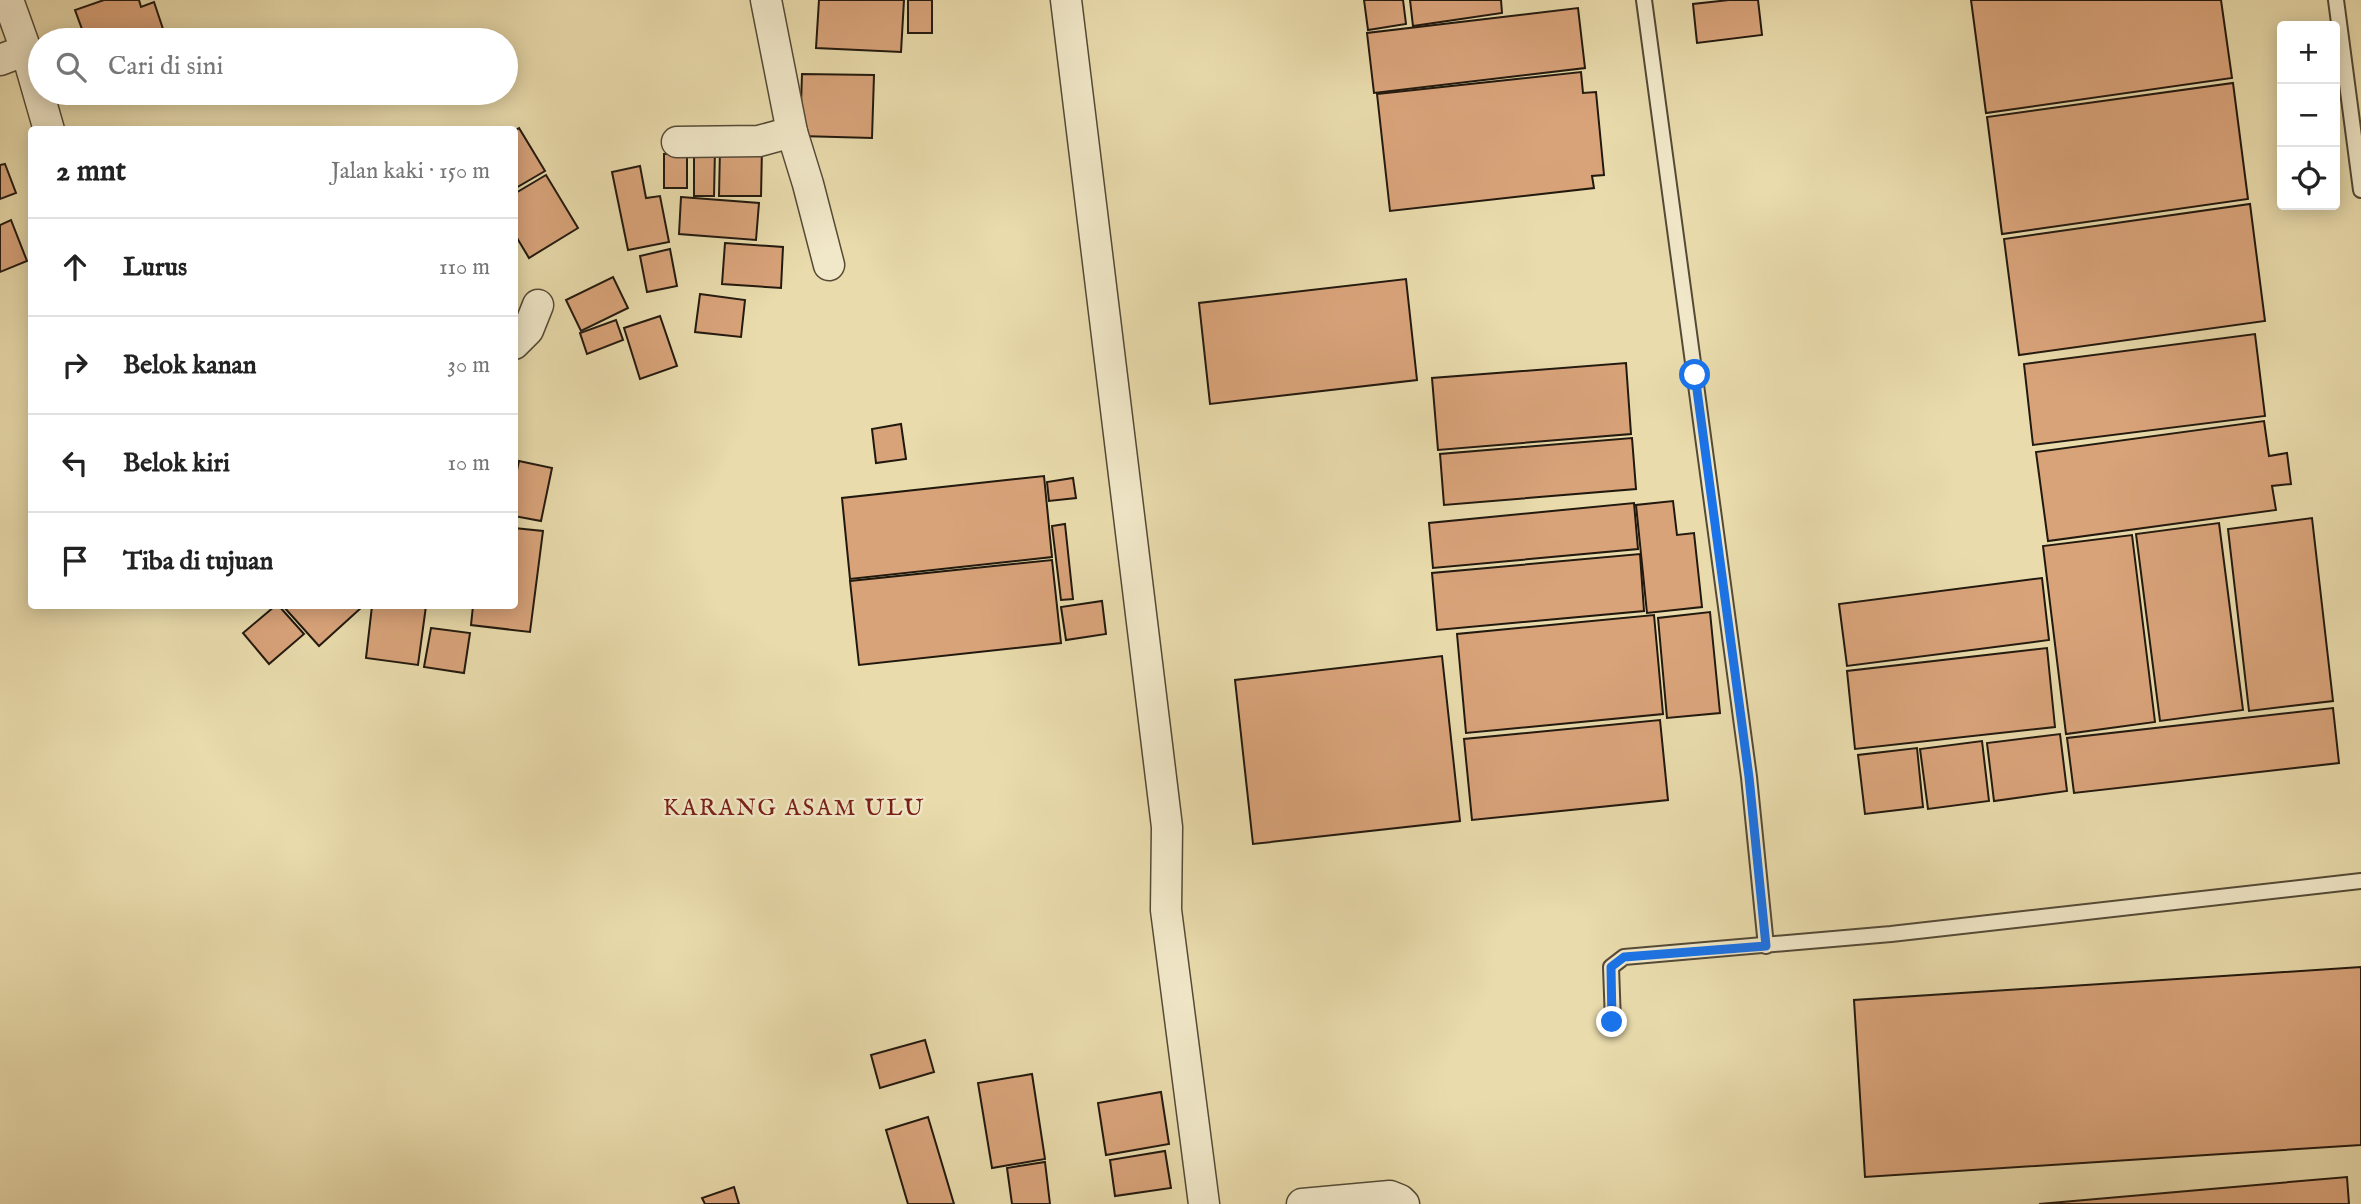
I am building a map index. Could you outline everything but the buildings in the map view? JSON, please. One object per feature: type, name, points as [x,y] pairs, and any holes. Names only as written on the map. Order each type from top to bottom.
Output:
[{"type":"street","points":[[8,0],[13,55],[28,86]]},
{"type":"street","points":[[766,0],[792,132],[829,265]]},
{"type":"street","points":[[1066,0],[1167,827],[1166,910],[1204,1204]]},
{"type":"street","points":[[37,105],[47,126]]},
{"type":"street","points":[[677,142],[759,141],[792,132]]},
{"type":"street","points":[[518,340],[528,330],[538,305]]},
{"type":"street","points":[[1303,1204],[1390,1196],[1404,1204]]},
{"type":"lane","points":[[1644,0],[1749,777],[1766,946]]},
{"type":"lane","points":[[2336,0],[2361,190]]},
{"type":"lane","points":[[1612,1022],[1611,967],[1624,957],[1891,934],[2361,881]]},
{"type":"district","name":"KARANG ASAM ULU","points":[[794,808]]},
{"type":"route","points":[[1612,1022],[1611,967],[1624,957],[1766,946],[1749,777],[1695,375]]}]
